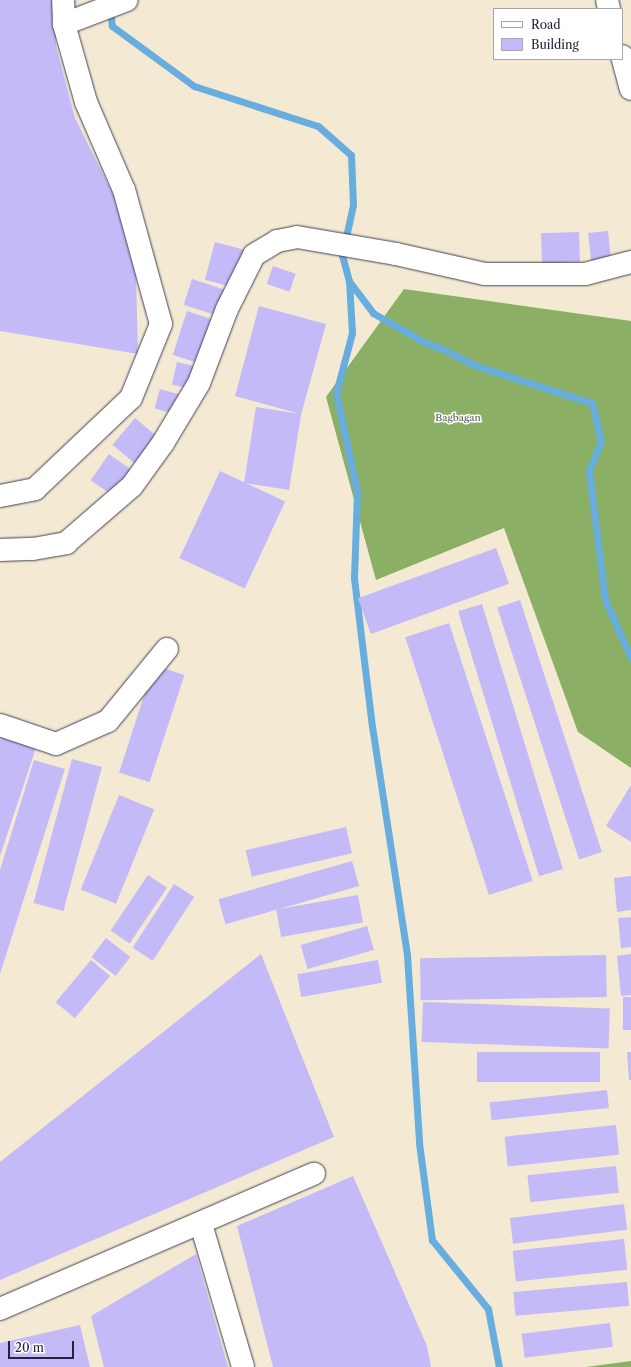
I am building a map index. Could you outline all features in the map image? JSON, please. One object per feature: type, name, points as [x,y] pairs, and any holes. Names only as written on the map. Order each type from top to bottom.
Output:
[{"type":"street","points":[[0,496],[35,489],[130,398],[161,324],[124,190],[86,102],[73,20],[63,0]]},
{"type":"street","points":[[73,20],[125,1]]},
{"type":"street","points":[[623,60],[631,89]]},
{"type":"street","points":[[0,550],[33,550],[66,543],[132,486],[163,444],[199,383],[227,309],[254,255],[278,241],[297,237],[396,254],[485,274],[585,274],[631,262]]},
{"type":"street","points":[[0,725],[56,744],[108,721],[167,649]]},
{"type":"street","points":[[0,1309],[314,1174]]},
{"type":"street","points":[[200,1224],[243,1367]]},
{"type":"green space","name":"Bagbagan","points":[[404,289],[631,321],[631,768],[578,732],[504,528],[376,580],[326,397]]},
{"type":"green space","points":[[631,1361],[631,1367],[586,1367]]},
{"type":"building","points":[[0,0],[55,0],[56,46],[75,118],[114,196],[136,275],[138,354],[0,331]]},
{"type":"building","points":[[608,231],[611,261],[591,263],[588,233]]},
{"type":"building","points":[[579,232],[580,262],[542,263],[541,233]]},
{"type":"building","points":[[215,242],[245,250],[235,288],[205,280]]},
{"type":"building","points":[[273,266],[296,274],[290,292],[267,284]]},
{"type":"building","points":[[192,279],[228,291],[220,316],[184,305]]},
{"type":"building","points":[[259,306],[326,324],[301,415],[289,490],[244,483],[256,407],[300,414],[235,396]]},
{"type":"building","points":[[187,311],[214,320],[199,363],[173,355]]},
{"type":"building","points":[[177,362],[195,366],[189,388],[172,384]]},
{"type":"building","points":[[160,389],[181,395],[176,414],[154,408]]},
{"type":"building","points":[[135,418],[162,440],[139,467],[113,445]]},
{"type":"building","points":[[109,454],[133,471],[114,497],[91,480]]},
{"type":"building","points":[[220,471],[285,501],[245,588],[179,558]]},
{"type":"building","points":[[496,548],[509,584],[371,634],[358,598]]},
{"type":"building","points":[[520,600],[602,852],[579,859],[497,607]]},
{"type":"building","points":[[482,604],[563,869],[539,876],[458,611]]},
{"type":"building","points":[[449,623],[533,881],[489,895],[405,637]]},
{"type":"building","points":[[154,665],[184,675],[150,782],[119,772]]},
{"type":"building","points":[[3,731],[38,742],[0,856],[0,741]]},
{"type":"building","points":[[72,759],[102,767],[63,911],[33,903]]},
{"type":"building","points":[[34,760],[65,769],[0,974],[0,870]]},
{"type":"building","points":[[631,785],[631,842],[606,826]]},
{"type":"building","points":[[119,795],[154,809],[116,904],[81,890]]},
{"type":"building","points":[[346,827],[352,853],[252,876],[246,850]]},
{"type":"building","points":[[352,861],[359,886],[226,924],[218,899]]},
{"type":"building","points":[[148,875],[167,888],[130,943],[111,931]]},
{"type":"building","points":[[631,876],[631,910],[617,912],[614,878]]},
{"type":"building","points":[[174,884],[194,897],[153,961],[133,948]]},
{"type":"building","points":[[358,895],[363,923],[281,937],[276,909]]},
{"type":"building","points":[[631,917],[631,947],[621,948],[618,918]]},
{"type":"building","points":[[367,926],[374,950],[308,969],[301,945]]},
{"type":"building","points":[[106,938],[130,957],[116,976],[91,957]]},
{"type":"building","points":[[261,954],[334,1137],[0,1280],[0,1162]]},
{"type":"building","points":[[631,954],[631,995],[621,996],[617,956]]},
{"type":"building","points":[[606,955],[607,997],[421,1000],[420,958]]},
{"type":"building","points":[[91,960],[110,976],[75,1018],[56,1002]]},
{"type":"building","points":[[378,960],[382,983],[301,997],[297,974]]},
{"type":"building","points":[[623,997],[631,997],[631,1030],[623,1030]]},
{"type":"building","points":[[423,1002],[610,1009],[608,1049],[422,1042]]},
{"type":"building","points":[[477,1052],[600,1052],[600,1082],[477,1082]]},
{"type":"building","points":[[627,1052],[631,1052],[631,1080],[629,1080]]},
{"type":"building","points":[[607,1090],[609,1108],[492,1120],[490,1102]]},
{"type":"building","points":[[616,1125],[619,1155],[508,1167],[505,1137]]},
{"type":"building","points":[[616,1166],[619,1193],[530,1202],[527,1175]]},
{"type":"building","points":[[353,1176],[427,1346],[431,1367],[273,1367],[237,1226]]},
{"type":"building","points":[[624,1204],[627,1230],[513,1244],[510,1218]]},
{"type":"building","points":[[624,1239],[627,1270],[516,1282],[513,1251]]},
{"type":"building","points":[[196,1254],[228,1367],[104,1367],[91,1316]]},
{"type":"building","points":[[627,1282],[629,1306],[516,1316],[513,1292]]},
{"type":"building","points":[[610,1323],[613,1347],[525,1358],[522,1334]]},
{"type":"building","points":[[80,1325],[90,1367],[0,1367],[0,1343]]},
{"type":"waterway","points":[[110,10],[112,26],[194,86],[318,126],[351,155],[353,205],[342,255],[349,281],[352,333],[336,393],[357,492],[354,578],[372,726],[407,955],[419,1143],[432,1240],[488,1309],[499,1367]]},
{"type":"waterway","points":[[349,281],[373,313],[422,341],[447,351],[474,365],[592,403],[601,441],[589,471],[605,600],[631,658]]}]
